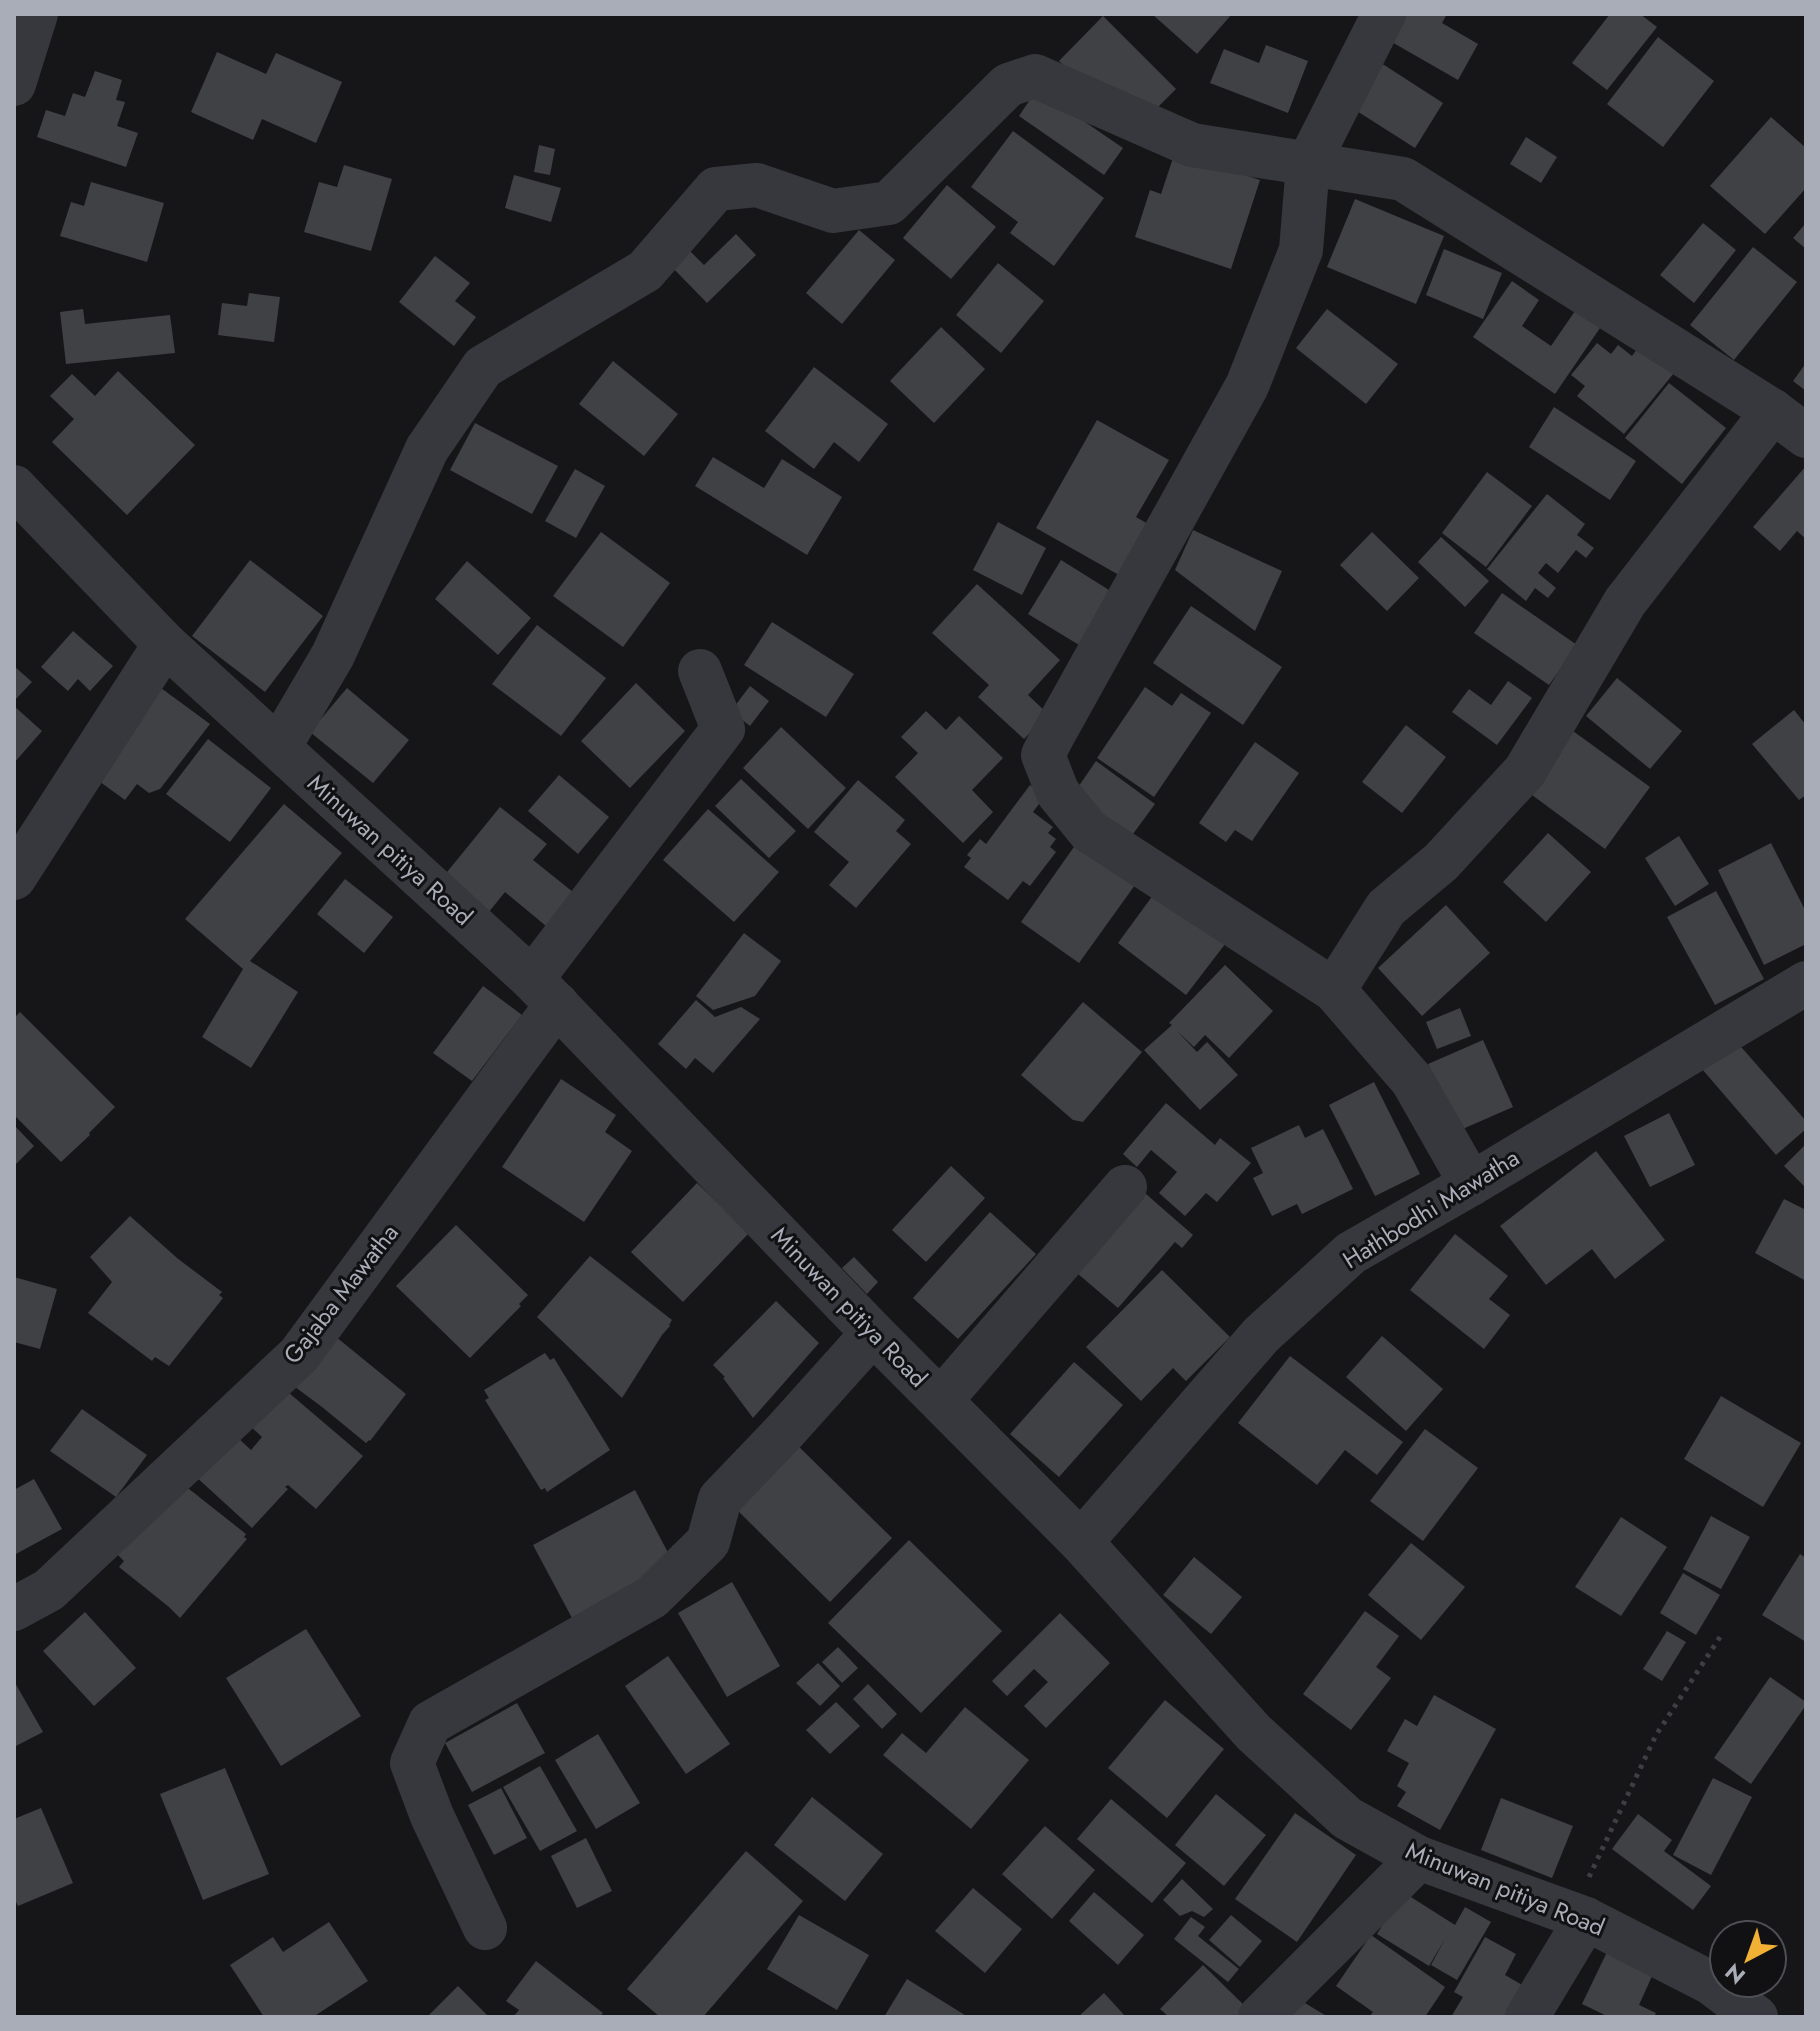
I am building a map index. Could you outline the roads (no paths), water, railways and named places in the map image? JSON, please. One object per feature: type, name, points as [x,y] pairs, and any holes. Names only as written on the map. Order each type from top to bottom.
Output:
[{"type":"street","points":[[14,84],[36,14]]},
{"type":"street","points":[[1384,14],[1308,164],[1301,250],[1247,386],[1043,755],[1058,793],[1089,831],[1334,990],[1412,1080],[1471,1184]]},
{"type":"street","points":[[279,747],[333,655],[427,449],[483,367],[645,271],[716,189],[757,185],[833,211],[889,203],[1008,85],[1035,76],[1192,145],[1403,179],[1790,424],[1625,602],[1525,771],[1441,862],[1386,908],[1334,990]]},
{"type":"street","name":"Minuwan pitiya Road","points":[[14,487],[165,644],[544,992],[873,1333],[1081,1542],[1254,1733],[1347,1818],[1419,1858],[1578,1916],[1711,1983],[1756,2017]]},
{"type":"street","points":[[14,878],[165,644]]},
{"type":"street","name":"Gajaba Mawatha","points":[[14,1609],[49,1590],[299,1355],[723,729],[700,671]]},
{"type":"street","name":"Hathbodhi Mawatha","points":[[1081,1542],[1261,1335],[1351,1253],[1806,983]]},
{"type":"street","points":[[941,1400],[1125,1187]]},
{"type":"street","points":[[485,1928],[432,1816],[412,1763],[430,1723],[652,1597],[708,1542],[720,1499],[873,1333]]},
{"type":"street","points":[[1260,2017],[1419,1858]]},
{"type":"street","points":[[1527,2017],[1578,1916]]}]
